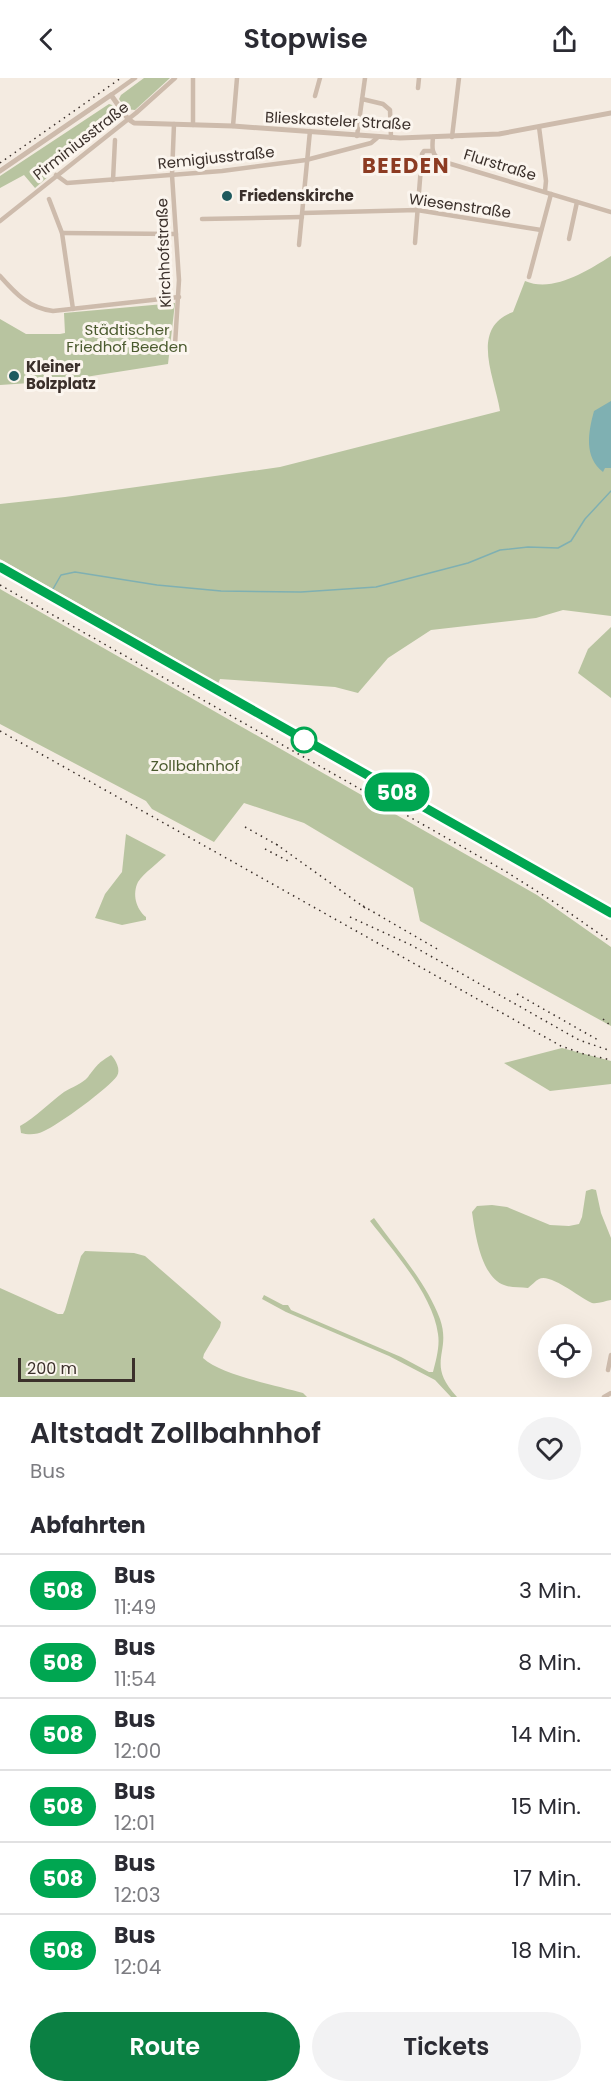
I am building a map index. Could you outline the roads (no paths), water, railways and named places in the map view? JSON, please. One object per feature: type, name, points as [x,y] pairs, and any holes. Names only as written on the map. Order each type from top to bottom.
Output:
[{"type":"main road","points":[[0,567],[611,913]]},
{"type":"street","points":[[0,171],[135,78]]},
{"type":"street","name":"Pirminiusstraße","points":[[0,221],[128,119],[175,78]]},
{"type":"street","points":[[193,78],[193,125]]},
{"type":"street","points":[[233,126],[237,78]]},
{"type":"street","points":[[315,96],[320,78]]},
{"type":"street","points":[[357,136],[365,78]]},
{"type":"street","points":[[418,88],[419,78]]},
{"type":"street","points":[[452,137],[459,78]]},
{"type":"street","points":[[111,95],[128,119]]},
{"type":"street","points":[[362,99],[383,104],[390,110],[391,138]]},
{"type":"street","name":"Blieskasteler Straße","points":[[128,119],[134,123],[233,126],[391,138],[499,134],[611,113]]},
{"type":"street","name":"Kirchhofstraße","points":[[174,124],[172,175],[179,297],[175,345]]},
{"type":"street","points":[[539,127],[546,181],[545,191]]},
{"type":"street","points":[[299,245],[310,132]]},
{"type":"street","points":[[415,243],[422,154],[424,151],[432,151],[433,137]]},
{"type":"street","name":"Remigiusstraße","points":[[57,175],[67,183],[172,175],[306,160],[371,143],[377,138]]},
{"type":"street","points":[[113,180],[115,140]]},
{"type":"street","name":"Flurstraße","points":[[432,151],[441,160],[611,212]]},
{"type":"street","points":[[529,277],[551,194]]},
{"type":"street","points":[[49,199],[62,233],[73,309]]},
{"type":"street","points":[[569,239],[577,202]]},
{"type":"street","name":"Wiesenstraße","points":[[202,219],[417,210],[541,230]]},
{"type":"street","points":[[62,233],[176,234]]},
{"type":"street","points":[[0,276],[15,294],[33,307],[53,311],[179,297]]},
{"type":"street","points":[[608,1370],[611,1355]]},
{"type":"street","points":[[604,1397],[611,1393]]},
{"type":"water","points":[[611,401],[611,468],[605,468],[603,472],[590,452],[589,436],[594,411]]},
{"type":"waterway","points":[[53,589],[61,575],[75,572],[157,585],[221,591],[301,592],[376,587],[468,563],[500,550],[528,547],[558,548],[571,541],[585,519],[611,491]]},
{"type":"railway","points":[[0,163],[121,78]]},
{"type":"railway","points":[[0,585],[505,871],[611,942]]},
{"type":"railway","points":[[0,731],[561,1046],[611,1060]]},
{"type":"railway","points":[[245,827],[281,847]]},
{"type":"railway","points":[[276,844],[368,910]]},
{"type":"railway","points":[[265,849],[290,862]]},
{"type":"railway","points":[[363,906],[439,950]]},
{"type":"railway","points":[[350,917],[411,945],[579,1040],[611,1051]]},
{"type":"railway","points":[[517,994],[598,1040]]},
{"type":"railway","points":[[603,1019],[611,1026]]},
{"type":"place","name":"Friedenskirche","points":[[227,196]]},
{"type":"place","name":"Kleiner Bolzplatz","points":[[14,376]]},
{"type":"district","name":"BEEDEN","points":[[406,166]]},
{"type":"park label","name":"Städtischer Friedhof Beeden","points":[[127,338]]},
{"type":"park label","name":"Zollbahnhof","points":[[195,766]]}]
